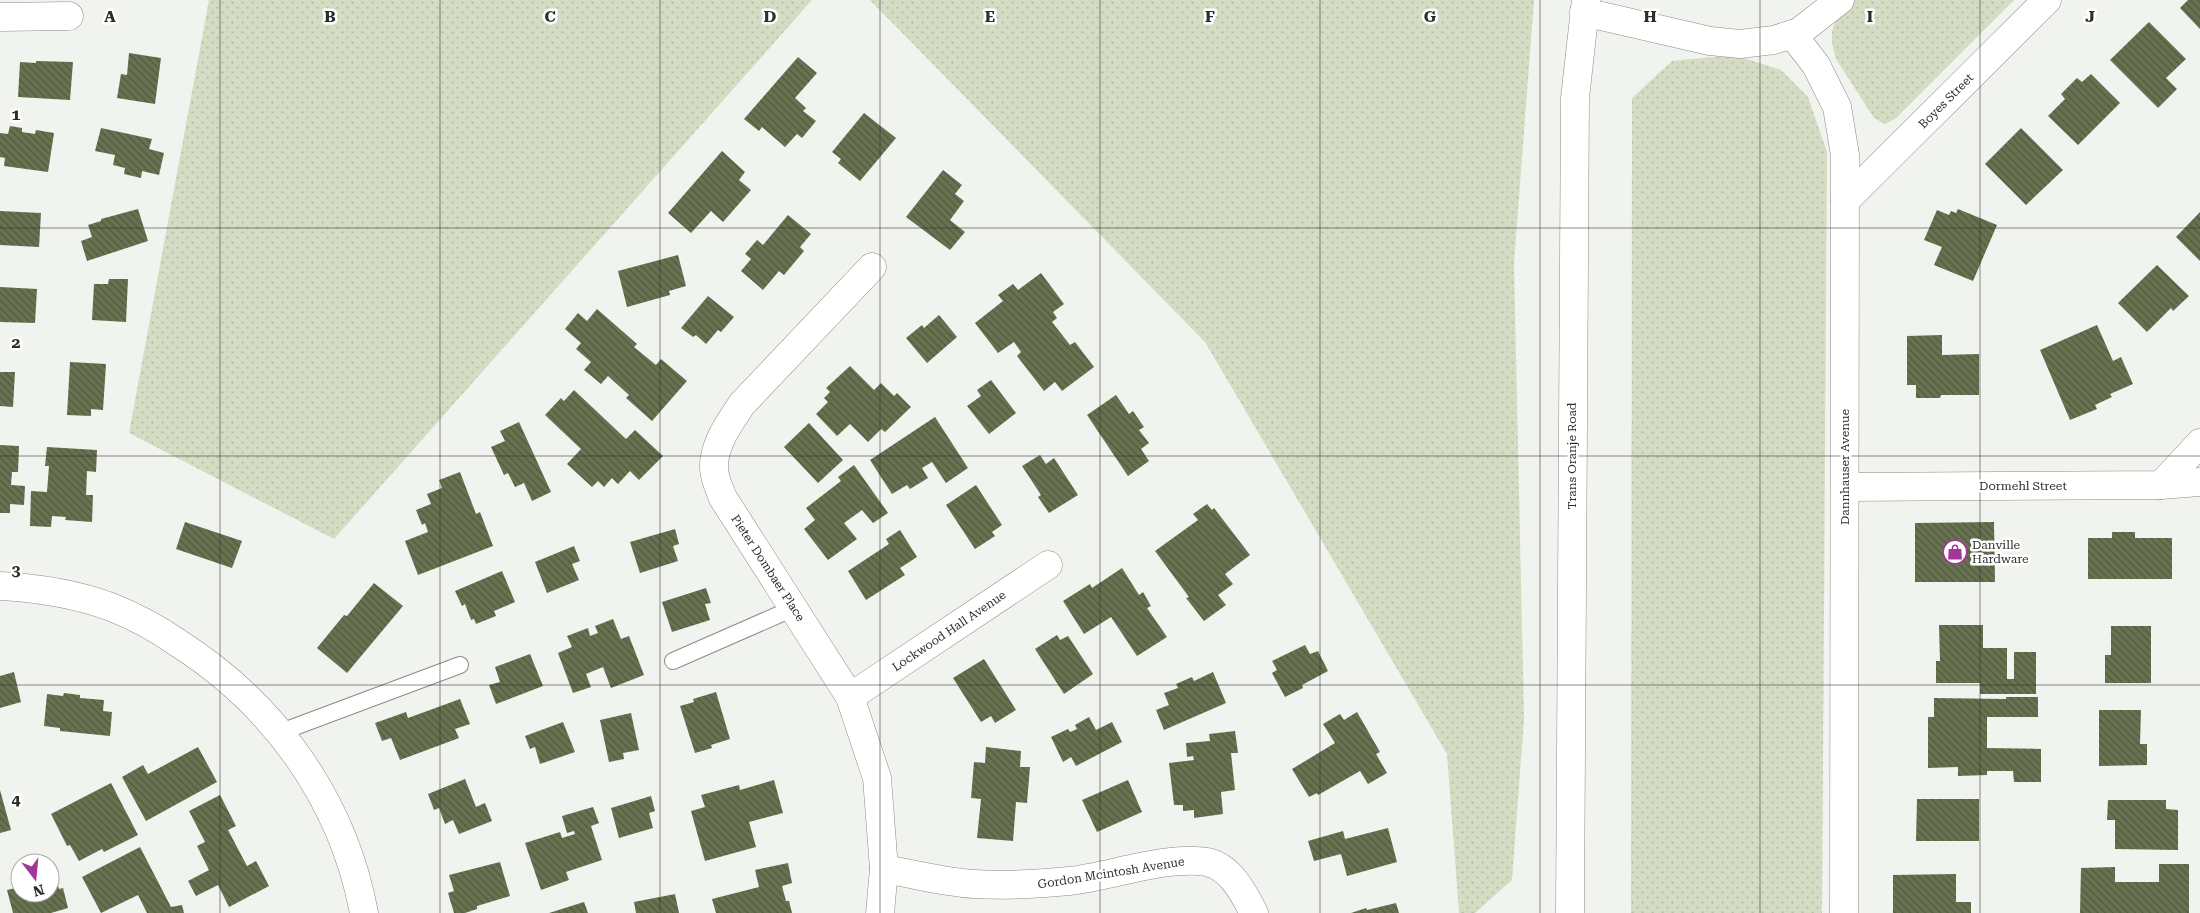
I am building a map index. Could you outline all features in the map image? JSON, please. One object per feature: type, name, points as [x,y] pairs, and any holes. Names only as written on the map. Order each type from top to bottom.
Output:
[{"type":"street","points":[[1585,6],[1710,41],[1740,44],[1774,40],[1799,32],[1840,0]]},
{"type":"street","name":"Boyes Street","points":[[1845,201],[2046,0]]},
{"type":"street","name":"Trans Oranje Road","points":[[1570,913],[1575,98],[1585,6]]},
{"type":"street","points":[[0,17],[69,16]]},
{"type":"street","name":"Dannhauser Avenue","points":[[1792,34],[1816,65],[1837,107],[1845,155],[1844,913]]},
{"type":"street","name":"Pieter Dombaer Place","points":[[872,267],[742,404],[726,428],[714,467],[723,498],[850,697],[877,778],[884,868],[880,913]]},
{"type":"street","points":[[2161,486],[2200,443]]},
{"type":"street","name":"Dormehl Street","points":[[1845,487],[2161,486],[2200,482]]},
{"type":"street","name":"Lockwood Hall Avenue","points":[[850,697],[1048,565]]},
{"type":"street","points":[[0,586],[70,595],[112,608],[162,632],[205,660],[243,692],[280,732],[302,761],[325,800],[352,869],[364,913]]},
{"type":"street","name":"Gordon Mcintosh Avenue","points":[[884,868],[972,884],[1032,885],[1072,881],[1182,861],[1208,862],[1219,867],[1237,882],[1254,913]]},
{"type":"lane","points":[[673,661],[794,608]]},
{"type":"lane","points":[[280,732],[460,665]]},
{"type":"green space","points":[[209,0],[812,0],[334,539],[129,433]]},
{"type":"green space","points":[[870,0],[1534,0],[1514,264],[1524,719],[1512,880],[1475,913],[1459,913],[1447,754],[1205,342]]},
{"type":"green space","points":[[1853,0],[2014,0],[1895,119],[1885,124],[1874,118],[1836,59],[1833,49],[1832,33],[1836,20]]},
{"type":"green space","points":[[1735,55],[1781,70],[1808,97],[1827,152],[1822,913],[1631,913],[1632,98],[1672,61]]},
{"type":"building","points":[[2188,0],[2200,0],[2200,29],[2180,8]]},
{"type":"building","points":[[2149,22],[2186,59],[2166,78],[2177,89],[2158,108],[2110,60]]},
{"type":"building","points":[[129,53],[161,58],[155,104],[117,98],[121,74],[127,75]]},
{"type":"building","points":[[798,57],[817,73],[795,98],[806,108],[803,111],[816,121],[802,138],[797,134],[785,147],[762,127],[759,131],[744,119]]},
{"type":"building","points":[[36,61],[73,62],[70,100],[18,97],[20,62],[36,63]]},
{"type":"building","points":[[2091,74],[2120,103],[2078,145],[2048,116],[2065,99],[2061,94],[2077,78],[2082,82]]},
{"type":"building","points":[[864,113],[896,138],[860,181],[838,163],[841,159],[832,152]]},
{"type":"building","points":[[10,126],[22,128],[22,132],[35,134],[36,130],[54,133],[48,172],[4,166],[5,158],[0,157],[0,133],[8,134]]},
{"type":"building","points":[[101,128],[152,139],[149,149],[164,153],[159,175],[142,171],[141,178],[124,174],[125,168],[113,165],[115,155],[95,151]]},
{"type":"building","points":[[2021,128],[2063,170],[2026,205],[1985,164]]},
{"type":"building","points":[[722,151],[745,172],[739,180],[751,190],[723,222],[711,211],[691,233],[668,213]]},
{"type":"building","points":[[943,170],[962,185],[955,194],[964,201],[950,220],[965,232],[950,250],[906,217]]},
{"type":"building","points":[[138,209],[148,241],[87,261],[81,241],[92,237],[88,225],[101,221],[101,219]]},
{"type":"building","points":[[1958,209],[1997,225],[1973,281],[1934,265],[1942,247],[1924,240],[1937,210],[1949,215],[1951,211],[1956,213]]},
{"type":"building","points":[[0,211],[41,213],[39,247],[0,245]]},
{"type":"building","points":[[2200,212],[2200,261],[2176,237]]},
{"type":"building","points":[[788,215],[811,234],[800,247],[804,251],[784,275],[779,271],[763,290],[741,271],[751,259],[745,254],[757,240],[763,245]]},
{"type":"building","points":[[678,255],[686,286],[669,291],[670,295],[627,307],[618,271]]},
{"type":"building","points":[[2157,265],[2189,296],[2173,311],[2171,308],[2147,332],[2118,303]]},
{"type":"building","points":[[1041,273],[1064,304],[1053,312],[1057,318],[1052,322],[1070,345],[1075,342],[1094,367],[1062,391],[1055,382],[1044,391],[1017,356],[1021,352],[1014,342],[998,353],[975,323],[1003,301],[998,295],[1013,284],[1018,290]]},
{"type":"building","points":[[109,279],[128,279],[126,322],[92,320],[94,284],[108,284]]},
{"type":"building","points":[[0,287],[37,289],[35,323],[0,322]]},
{"type":"building","points":[[708,296],[734,317],[721,332],[718,330],[706,344],[696,335],[693,337],[681,328]]},
{"type":"building","points":[[597,309],[637,344],[634,347],[656,365],[661,359],[687,381],[652,421],[626,398],[629,395],[608,376],[601,384],[584,370],[591,362],[576,349],[581,343],[565,329],[578,313],[587,321]]},
{"type":"building","points":[[939,315],[957,337],[927,363],[906,338],[922,325],[924,328]]},
{"type":"building","points":[[2097,325],[2113,361],[2121,357],[2133,384],[2110,394],[2112,397],[2095,405],[2097,409],[2070,420],[2040,350]]},
{"type":"building","points":[[1942,335],[1942,355],[1979,354],[1979,395],[1941,395],[1940,398],[1916,398],[1916,385],[1907,385],[1907,336]]},
{"type":"building","points":[[70,362],[106,364],[103,410],[91,409],[91,416],[67,415]]},
{"type":"building","points":[[850,366],[874,390],[881,383],[894,396],[897,393],[911,407],[885,432],[881,429],[868,442],[850,424],[837,436],[816,414],[828,402],[824,398],[830,392],[826,388]]},
{"type":"building","points":[[0,372],[15,372],[13,407],[0,406]]},
{"type":"building","points":[[991,380],[1016,413],[989,434],[967,406],[981,396],[977,390]]},
{"type":"building","points":[[574,390],[626,439],[635,430],[663,456],[639,480],[630,471],[618,484],[612,478],[604,487],[598,481],[592,487],[567,464],[581,449],[545,415],[561,398],[564,401]]},
{"type":"building","points":[[1116,395],[1129,414],[1133,411],[1144,427],[1139,430],[1149,443],[1141,449],[1149,461],[1128,476],[1087,415]]},
{"type":"building","points":[[935,417],[968,468],[946,483],[932,462],[922,468],[928,478],[910,489],[907,485],[892,494],[870,460]]},
{"type":"building","points":[[519,422],[551,492],[532,501],[524,483],[515,487],[508,473],[504,475],[491,447],[505,441],[500,431]]},
{"type":"building","points":[[809,423],[843,460],[818,483],[784,447]]},
{"type":"building","points":[[0,445],[19,446],[18,472],[12,472],[11,485],[25,486],[24,505],[10,504],[10,513],[0,513]]},
{"type":"building","points":[[47,447],[97,450],[96,472],[87,471],[86,495],[93,495],[92,522],[65,520],[66,517],[52,516],[51,527],[30,526],[31,491],[47,492],[49,466],[45,466]]},
{"type":"building","points":[[1040,455],[1046,464],[1054,458],[1078,495],[1049,513],[1038,497],[1041,495],[1022,466]]},
{"type":"building","points":[[854,465],[888,513],[873,523],[862,510],[844,523],[857,539],[828,560],[804,529],[815,520],[806,508],[841,481],[838,477]]},
{"type":"building","points":[[460,472],[476,514],[480,512],[493,546],[418,575],[405,541],[428,532],[425,523],[422,525],[416,510],[431,504],[427,494],[442,488],[439,480]]},
{"type":"building","points":[[976,485],[1002,525],[992,532],[995,536],[975,549],[946,505]]},
{"type":"building","points":[[1207,504],[1212,510],[1214,508],[1250,555],[1225,574],[1233,584],[1218,595],[1226,605],[1204,621],[1186,598],[1189,597],[1155,551],[1198,520],[1193,514]]},
{"type":"building","points":[[185,522],[242,541],[232,568],[176,549]]},
{"type":"building","name":"Danville Hardware","points":[[1994,522],[1995,582],[1915,582],[1915,523]]},
{"type":"building","points":[[675,529],[679,544],[673,546],[678,561],[640,573],[630,542]]},
{"type":"building","points":[[900,530],[917,557],[900,568],[905,575],[866,600],[848,571],[889,544],[886,539]]},
{"type":"building","points":[[2112,532],[2135,532],[2135,538],[2172,538],[2172,579],[2088,579],[2088,538],[2112,538]]},
{"type":"building","points":[[574,546],[580,561],[572,564],[579,580],[547,593],[535,562]]},
{"type":"building","points":[[1122,568],[1139,595],[1143,592],[1151,606],[1147,608],[1167,637],[1137,656],[1111,617],[1084,634],[1063,601],[1090,584],[1092,588]]},
{"type":"building","points":[[502,571],[515,602],[494,611],[496,616],[476,624],[474,619],[471,620],[465,604],[462,606],[455,591]]},
{"type":"building","points":[[374,583],[403,606],[347,673],[317,648]]},
{"type":"building","points":[[706,588],[711,603],[705,604],[710,620],[672,632],[662,602]]},
{"type":"building","points":[[613,619],[621,639],[629,636],[644,675],[611,688],[603,667],[586,674],[591,687],[573,693],[558,653],[572,647],[567,636],[588,628],[590,636],[598,633],[595,626]]},
{"type":"building","points":[[1939,625],[1983,625],[1983,648],[2007,648],[2007,679],[2014,679],[2014,652],[2036,652],[2036,694],[1980,694],[1980,683],[1936,683],[1936,661],[1940,661]]},
{"type":"building","points":[[2111,626],[2151,626],[2151,683],[2105,683],[2105,655],[2111,655]]},
{"type":"building","points":[[1057,635],[1060,640],[1068,636],[1093,674],[1064,694],[1035,649]]},
{"type":"building","points":[[1305,645],[1310,654],[1318,651],[1328,671],[1302,685],[1303,688],[1285,697],[1272,673],[1277,670],[1272,661]]},
{"type":"building","points":[[530,654],[543,686],[496,704],[489,685],[500,682],[495,667]]},
{"type":"building","points":[[984,659],[1016,710],[995,723],[991,716],[981,722],[953,678]]},
{"type":"building","points":[[14,672],[21,702],[0,708],[0,676]]},
{"type":"building","points":[[1213,672],[1226,703],[1164,730],[1156,710],[1169,705],[1164,693],[1178,688],[1176,684],[1192,677],[1194,681]]},
{"type":"building","points":[[716,692],[730,739],[711,745],[712,748],[695,753],[680,706],[694,702],[693,699]]},
{"type":"building","points":[[64,693],[80,695],[80,698],[104,700],[103,711],[112,712],[110,736],[60,731],[60,728],[44,726],[47,694],[63,696]]},
{"type":"building","points":[[2006,697],[2038,697],[2038,717],[1987,717],[1987,748],[2041,749],[2041,782],[2014,782],[2013,771],[1987,771],[1987,775],[1958,776],[1958,767],[1928,768],[1928,717],[1934,717],[1934,698],[2006,699]]},
{"type":"building","points":[[460,699],[470,724],[455,729],[459,738],[400,760],[391,738],[382,741],[375,723],[406,712],[408,718]]},
{"type":"building","points":[[2099,710],[2141,710],[2140,744],[2147,744],[2147,765],[2099,766]]},
{"type":"building","points":[[1357,712],[1380,752],[1376,754],[1387,773],[1368,784],[1360,771],[1318,795],[1317,793],[1309,797],[1292,769],[1335,743],[1323,724],[1340,714],[1344,720]]},
{"type":"building","points":[[631,713],[639,750],[623,753],[624,759],[609,762],[600,720]]},
{"type":"building","points":[[1089,717],[1096,730],[1112,722],[1122,742],[1076,766],[1071,757],[1063,762],[1051,737],[1068,729],[1070,732],[1077,729],[1075,725]]},
{"type":"building","points":[[563,722],[575,752],[540,764],[535,747],[530,749],[525,736]]},
{"type":"building","points":[[1235,731],[1238,753],[1231,753],[1235,790],[1221,792],[1223,814],[1194,818],[1194,810],[1183,811],[1183,805],[1174,805],[1169,763],[1194,760],[1193,756],[1187,757],[1186,743],[1210,741],[1209,734]]},
{"type":"building","points":[[198,747],[217,782],[146,821],[122,777],[143,765],[148,774]]},
{"type":"building","points":[[986,747],[1021,751],[1020,767],[1030,767],[1027,803],[1016,802],[1013,841],[977,838],[981,799],[971,798],[974,762],[985,763]]},
{"type":"building","points":[[465,779],[476,807],[485,803],[492,821],[459,834],[453,820],[445,824],[439,808],[434,810],[428,794]]},
{"type":"building","points":[[774,780],[783,813],[749,822],[756,847],[705,861],[691,811],[705,807],[701,795],[739,785],[740,790]]},
{"type":"building","points":[[1128,780],[1142,812],[1097,832],[1082,800]]},
{"type":"building","points":[[111,783],[138,835],[104,852],[102,849],[79,861],[70,845],[67,846],[51,814]]},
{"type":"building","points":[[0,790],[11,830],[0,833]]},
{"type":"building","points":[[220,795],[236,826],[228,830],[247,866],[256,861],[269,886],[229,907],[218,885],[196,896],[188,881],[209,870],[197,846],[205,842],[189,811]]},
{"type":"building","points":[[651,796],[655,811],[649,813],[653,828],[619,838],[611,808]]},
{"type":"building","points":[[1917,799],[1979,799],[1979,841],[1916,841]]},
{"type":"building","points":[[2108,800],[2166,800],[2166,809],[2178,810],[2178,850],[2115,849],[2115,820],[2107,820]]},
{"type":"building","points":[[593,807],[599,823],[591,826],[602,860],[566,872],[569,880],[541,890],[525,843],[560,832],[562,838],[575,834],[574,831],[567,833],[562,816]]},
{"type":"building","points":[[1388,828],[1397,862],[1347,876],[1341,854],[1314,861],[1308,841],[1343,831],[1345,839]]},
{"type":"building","points":[[140,847],[171,907],[182,905],[184,913],[147,913],[138,895],[101,913],[82,877]]},
{"type":"building","points":[[500,862],[510,896],[477,906],[477,909],[465,913],[454,913],[448,893],[454,891],[449,875]]},
{"type":"building","points":[[788,863],[792,883],[782,886],[792,913],[716,913],[712,899],[759,887],[755,870]]},
{"type":"building","points":[[2159,864],[2189,864],[2189,913],[2080,913],[2081,868],[2115,867],[2115,882],[2159,882]]},
{"type":"building","points":[[1956,874],[1956,902],[1971,902],[1971,913],[1893,913],[1893,875]]},
{"type":"building","points":[[63,888],[68,908],[51,913],[13,913],[10,903],[60,903],[60,889]]},
{"type":"building","points":[[10,889],[10,902],[7,890]]},
{"type":"building","points":[[675,894],[679,913],[636,913],[634,902]]},
{"type":"building","points":[[584,902],[588,913],[549,913]]},
{"type":"building","points":[[1396,903],[1399,913],[1351,913],[1366,908],[1367,910]]},
{"type":"place","name":"Danville Hardware","points":[[1955,552]]}]
